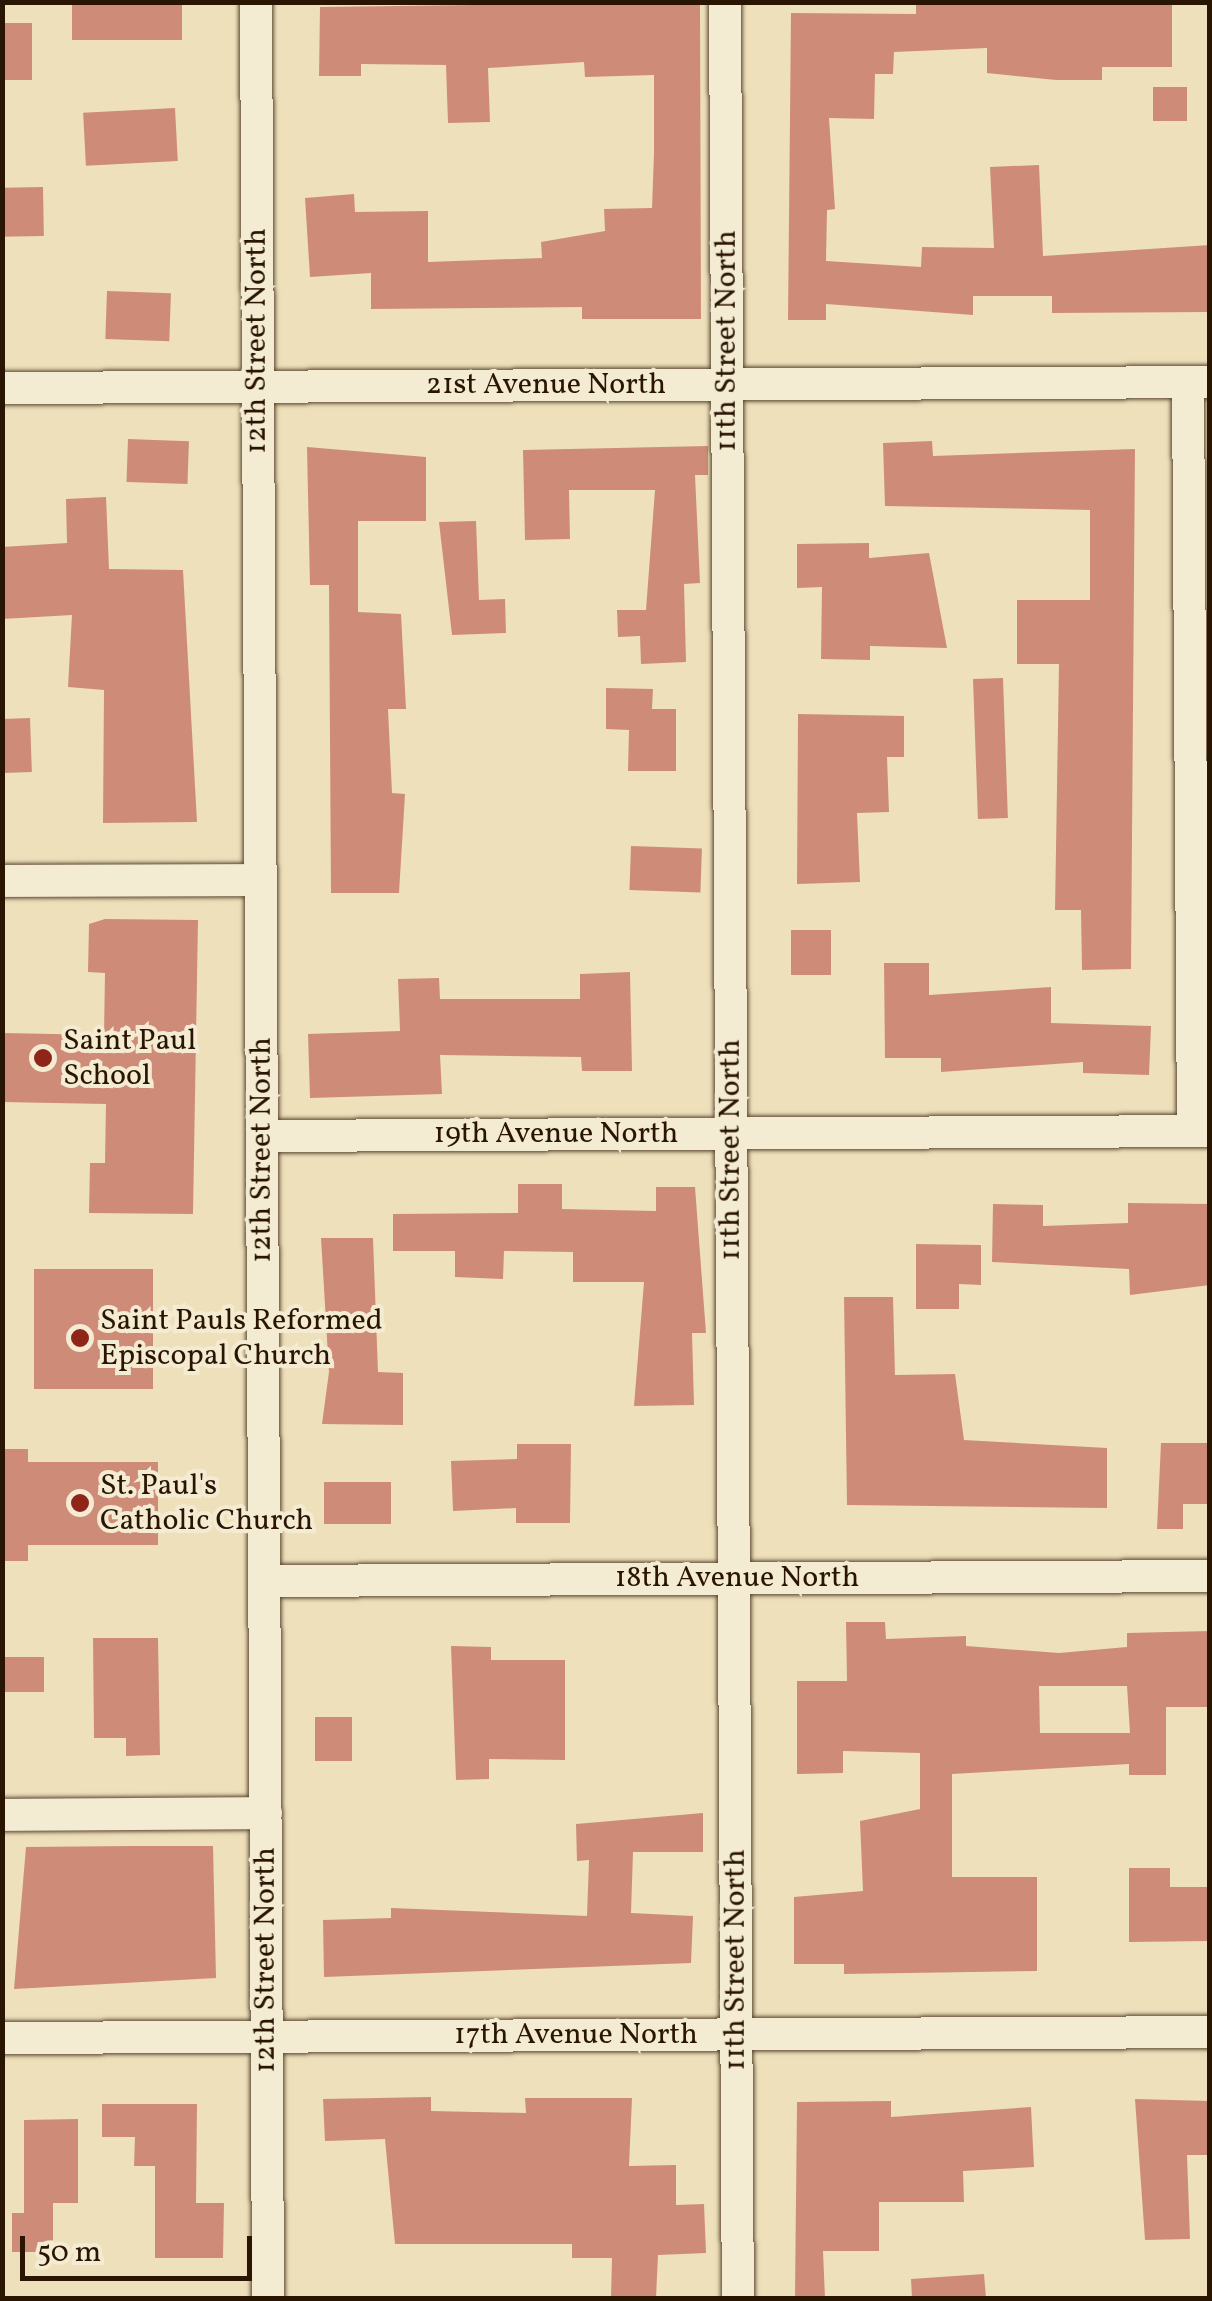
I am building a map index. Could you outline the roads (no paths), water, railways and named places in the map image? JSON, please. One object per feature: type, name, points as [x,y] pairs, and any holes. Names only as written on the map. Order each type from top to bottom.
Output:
[{"type":"street","name":"12th Street North","points":[[256,2],[268,2298]]},
{"type":"street","name":"11th Street North","points":[[725,2],[738,2298]]},
{"type":"street","name":"21st Avenue North","points":[[2,388],[1199,382]]},
{"type":"street","points":[[1199,382],[1201,1131]]},
{"type":"street","points":[[2,881],[260,880]]},
{"type":"street","name":"19th Avenue North","points":[[262,1136],[1201,1131]]},
{"type":"street","name":"18th Avenue North","points":[[264,1581],[1210,1576]]},
{"type":"street","points":[[2,1815],[266,1812]]},
{"type":"street","name":"17th Avenue North","points":[[2,2038],[1210,2032]]},
{"type":"place","name":"Saint Paul School","points":[[43,1058]]},
{"type":"place","name":"Saint Pauls Reformed Episcopal Church","points":[[80,1338]]},
{"type":"place","name":"St. Paul's Catholic Church","points":[[80,1503]]}]
